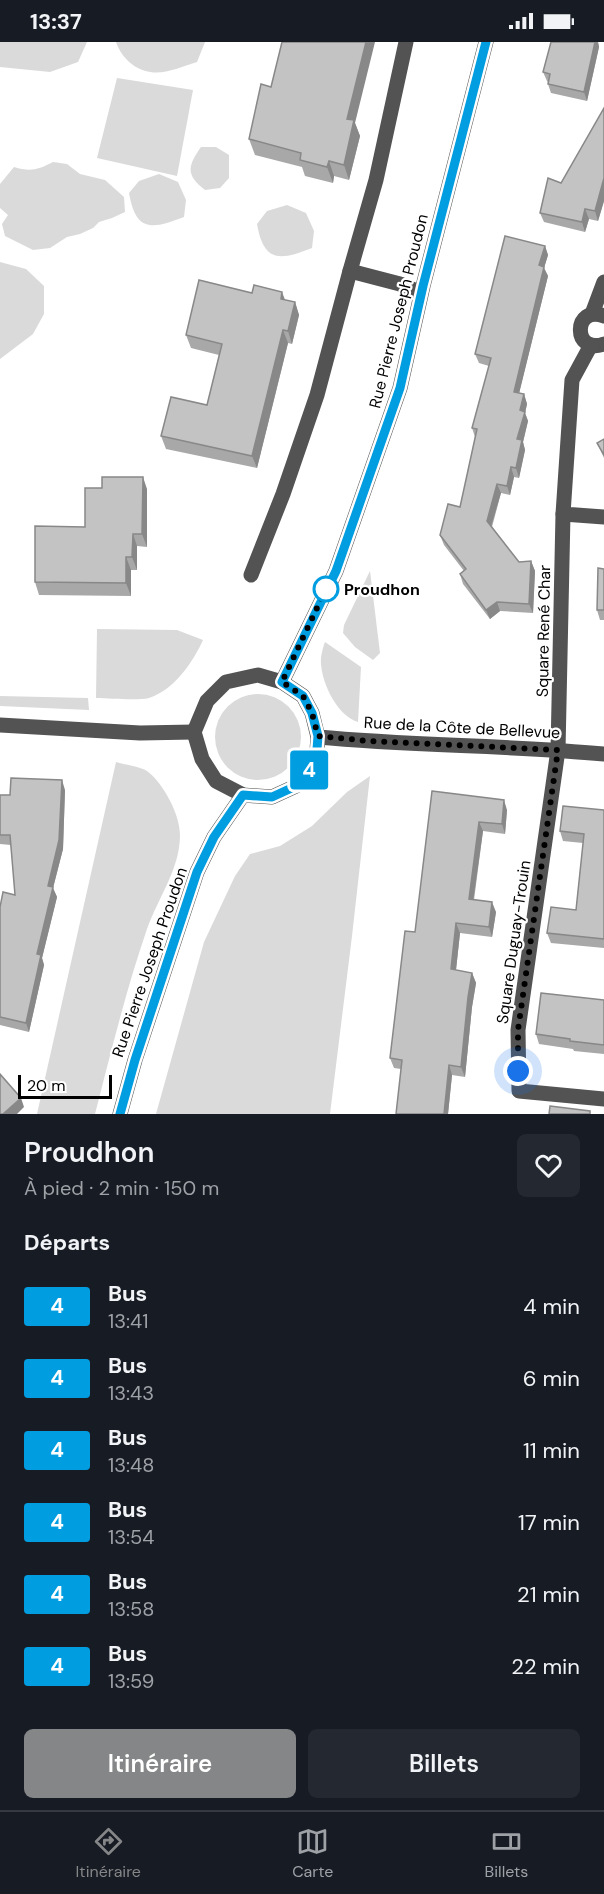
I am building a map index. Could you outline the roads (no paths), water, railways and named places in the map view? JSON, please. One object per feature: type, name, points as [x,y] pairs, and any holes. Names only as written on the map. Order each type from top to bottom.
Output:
[{"type":"street","points":[[251,575],[283,494],[317,395],[376,180],[406,42]]},
{"type":"street","name":"Rue Pierre Joseph Proudon","points":[[282,682],[336,571],[400,388],[421,293],[486,42]]},
{"type":"street","points":[[350,271],[400,284],[421,293]]},
{"type":"street","name":"Square René Char","points":[[558,750],[563,514],[572,380],[598,344],[583,340],[580,330],[583,320],[598,315],[604,282]]},
{"type":"street","points":[[563,514],[604,518]]},
{"type":"street","points":[[258,675],[282,682],[303,696],[312,713],[318,736],[316,762],[296,786],[272,797],[243,795],[216,781],[202,759],[194,732],[207,701],[226,682],[258,675]]},
{"type":"street","points":[[0,724],[140,733],[194,732]]},
{"type":"street","name":"Rue de la Côte de Bellevue","points":[[318,736],[604,754]]},
{"type":"street","name":"Square Duguay-Trouin","points":[[558,750],[518,1030],[519,1091],[604,1099]]},
{"type":"street","name":"Rue Pierre Joseph Proudon","points":[[120,1114],[135,1060],[197,872],[214,837],[243,795]]},
{"type":"place","name":"Proudhon","points":[[326,589]]}]
